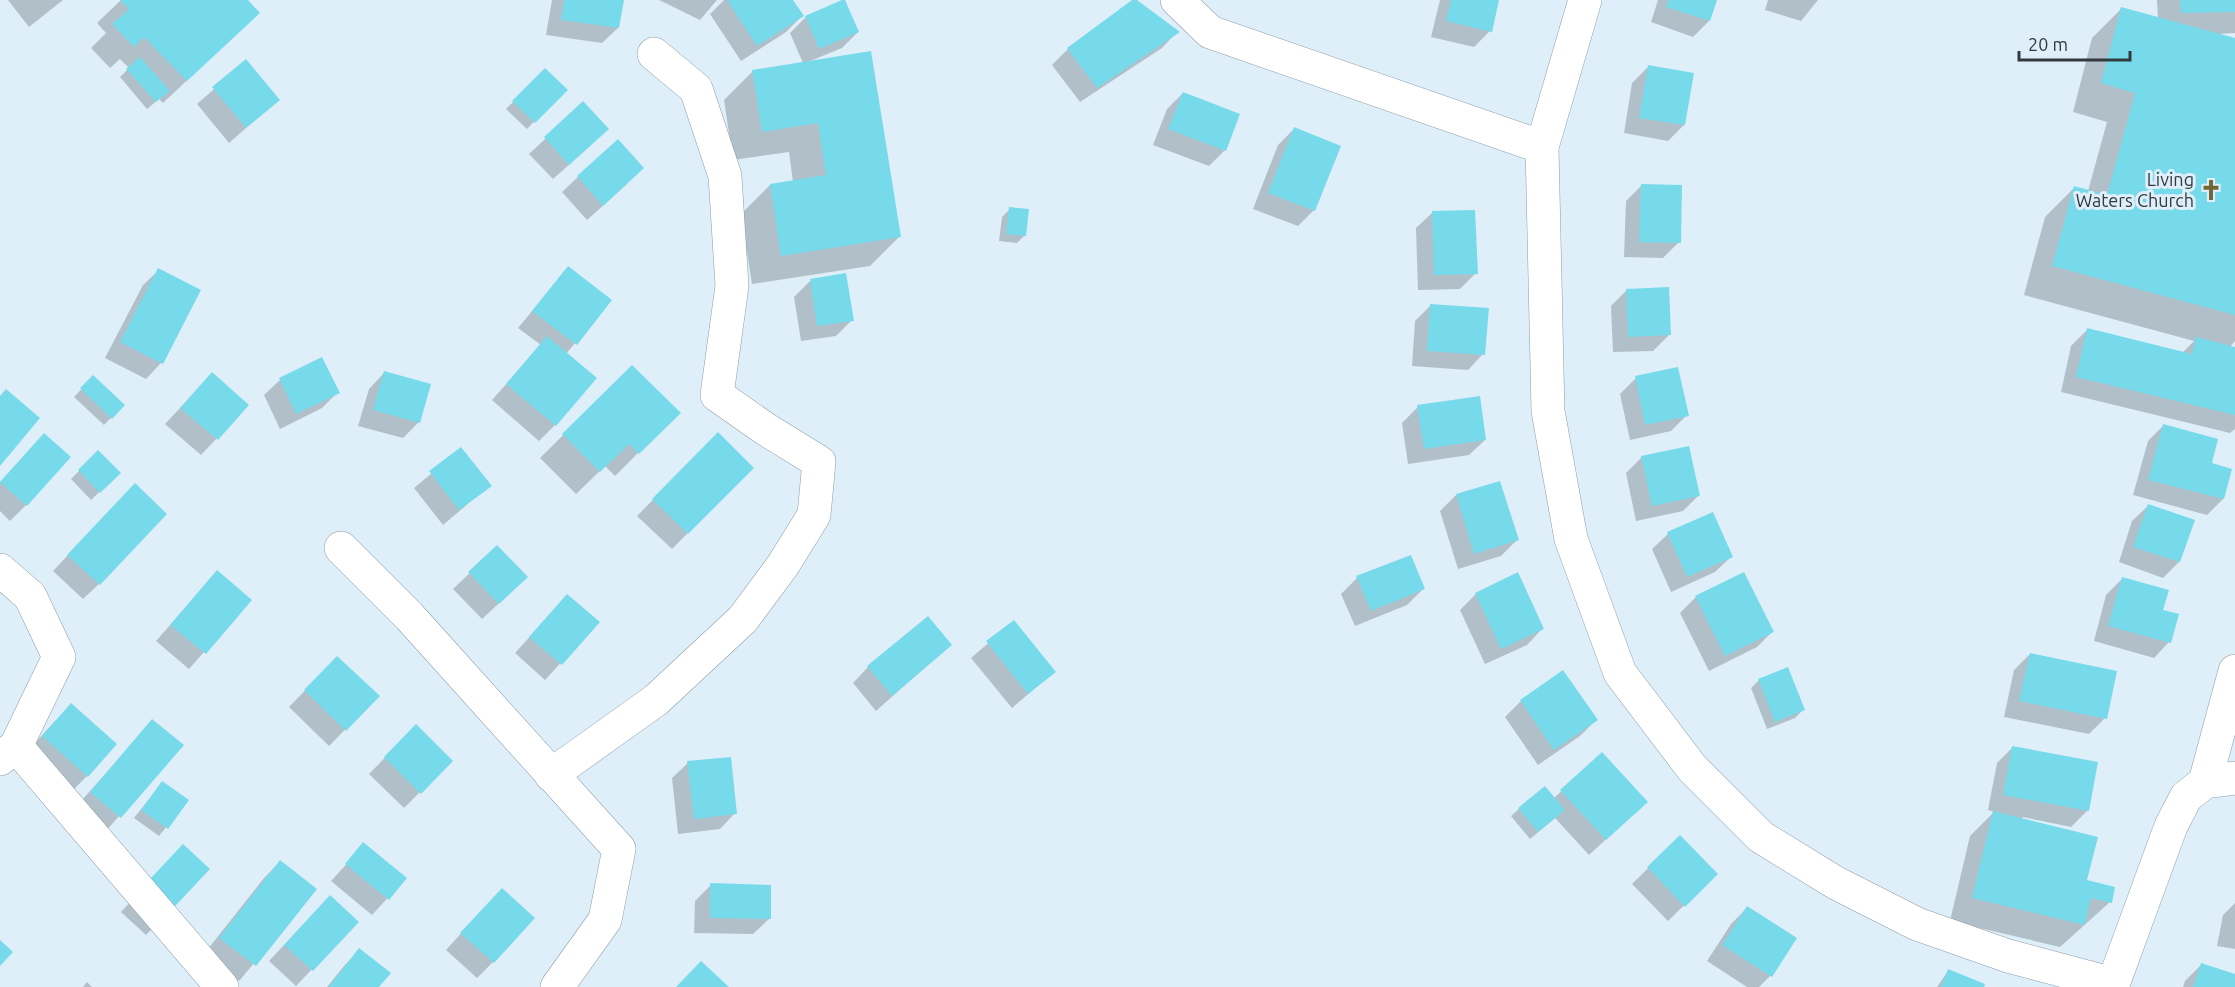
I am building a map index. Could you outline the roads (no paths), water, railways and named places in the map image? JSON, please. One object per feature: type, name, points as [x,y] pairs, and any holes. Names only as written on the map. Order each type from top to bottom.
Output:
[{"type":"street","points":[[1177,0],[1210,32],[1542,147]]},
{"type":"street","points":[[1585,0],[1542,147],[1548,411],[1571,539],[1620,672],[1692,768],[1761,837],[1836,883],[1917,924],[2008,956],[2113,986],[2171,826],[2186,797],[2220,780],[2235,671]]},
{"type":"street","points":[[551,775],[656,700],[743,619],[783,565],[814,515],[819,462],[717,395],[732,286],[725,176],[696,88],[654,54]]},
{"type":"street","points":[[341,548],[409,616],[619,849],[605,920],[557,987]]},
{"type":"street","points":[[0,570],[30,596],[59,657],[8,752],[222,987]]},
{"type":"place","name":"Living Waters Church","points":[[2211,190]]}]
